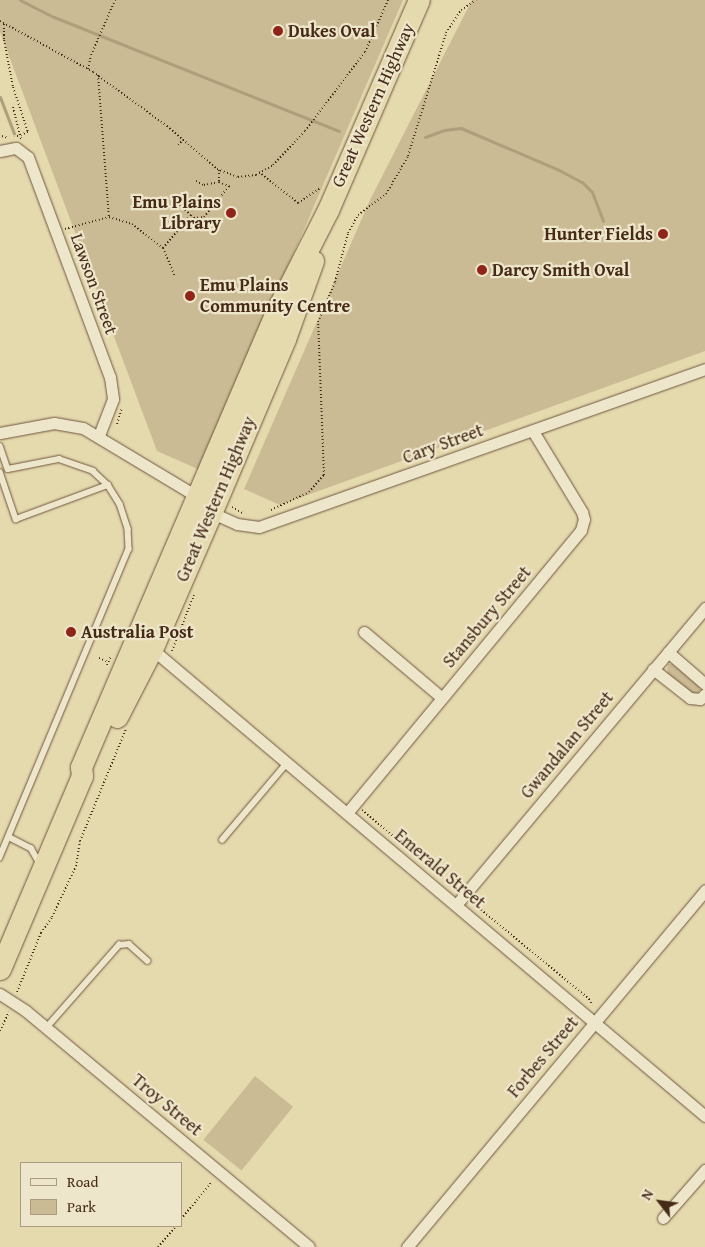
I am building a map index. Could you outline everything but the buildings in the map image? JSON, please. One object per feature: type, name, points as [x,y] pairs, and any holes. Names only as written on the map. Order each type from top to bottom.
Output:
[{"type":"highway","name":"Great Western Highway","points":[[82,776],[90,772],[152,649],[298,307],[328,210],[419,0]]},
{"type":"highway","name":"Great Western Highway","points":[[0,969],[82,776],[81,767],[212,506]]},
{"type":"street","points":[[0,151],[19,149]]},
{"type":"street","name":"Lawson Street","points":[[19,149],[28,158],[110,377],[113,399],[99,436]]},
{"type":"street","name":"Cary Street","points":[[0,433],[54,423],[83,428],[244,526],[267,526],[705,369]]},
{"type":"street","name":"Stansbury Street","points":[[347,814],[578,535],[583,525],[582,512],[533,431]]},
{"type":"street","name":"Gwandalan Street","points":[[456,905],[705,608]]},
{"type":"street","points":[[364,632],[442,698]]},
{"type":"street","name":"Emerald Street","points":[[152,649],[705,1116]]},
{"type":"street","points":[[668,652],[705,684]]},
{"type":"street","points":[[653,669],[690,698],[697,700],[705,694]]},
{"type":"street","name":"Forbes Street","points":[[407,1247],[705,890]]},
{"type":"street","name":"Troy Street","points":[[0,994],[46,1028],[309,1247]]},
{"type":"street","points":[[663,1218],[705,1170]]},
{"type":"lane","points":[[0,446],[8,469]]},
{"type":"lane","points":[[0,858],[128,557],[126,520],[108,485],[93,471],[65,460],[0,472],[16,519],[108,485]]},
{"type":"lane","points":[[222,840],[287,763]]},
{"type":"lane","points":[[9,837],[35,852],[40,874]]},
{"type":"lane","points":[[46,1028],[119,946],[129,944],[148,961]]},
{"type":"path","points":[[88,69],[96,42],[115,0]]},
{"type":"path","points":[[0,21],[98,75],[219,170],[238,177],[259,172],[273,165],[305,132],[365,52],[388,0]]},
{"type":"path","points":[[269,511],[309,492],[324,475],[318,322],[335,282],[348,233],[358,215],[386,194],[408,156],[446,33],[462,10],[476,0]]},
{"type":"path","points":[[2,136],[12,138],[28,132],[10,72],[4,24]]},
{"type":"path","points":[[98,75],[109,217]]},
{"type":"path","points":[[13,106],[22,134],[19,149]]},
{"type":"path","points":[[178,145],[183,140]]},
{"type":"path","points":[[219,170],[219,182]]},
{"type":"path","points":[[259,172],[298,203],[322,188]]},
{"type":"path","points":[[177,203],[194,218],[204,217],[230,186],[219,182],[204,185],[196,181]]},
{"type":"path","points":[[163,248],[191,215]]},
{"type":"path","points":[[66,229],[109,217],[132,224],[163,248],[175,276]]},
{"type":"path","points":[[212,506],[249,515]]},
{"type":"path","points":[[99,658],[106,661]]},
{"type":"path","points":[[18,988],[41,933],[52,917],[76,866],[80,841],[128,724]]},
{"type":"path","points":[[362,810],[458,891]]},
{"type":"path","points":[[472,902],[589,999],[592,1005]]},
{"type":"path","points":[[0,1031],[9,1012]]},
{"type":"path","points":[[182,1218],[211,1183]]},
{"type":"path","points":[[158,1247],[175,1227]]},
{"type":"green space","points":[[0,0],[403,0],[200,470],[157,451],[0,32]]},
{"type":"green space","points":[[472,0],[705,0],[705,351],[280,505],[244,489],[370,200]]},
{"type":"green space","points":[[668,664],[673,664],[700,687],[699,692],[692,694],[667,673]]},
{"type":"green space","points":[[255,1076],[293,1107],[241,1171],[203,1140]]},
{"type":"waterway","points":[[20,0],[54,17],[339,131]]},
{"type":"waterway","points":[[0,97],[14,133]]},
{"type":"waterway","points":[[425,137],[444,130],[461,128],[559,170],[582,182],[592,192],[603,221]]},
{"type":"place","name":"Dukes Oval","points":[[278,31]]},
{"type":"place","name":"Emu Plains Library","points":[[231,213]]},
{"type":"place","name":"Hunter Fields","points":[[663,234]]},
{"type":"place","name":"Darcy Smith Oval","points":[[482,270]]},
{"type":"place","name":"Emu Plains Community Centre","points":[[190,296]]},
{"type":"place","name":"Australia Post","points":[[71,632]]}]
